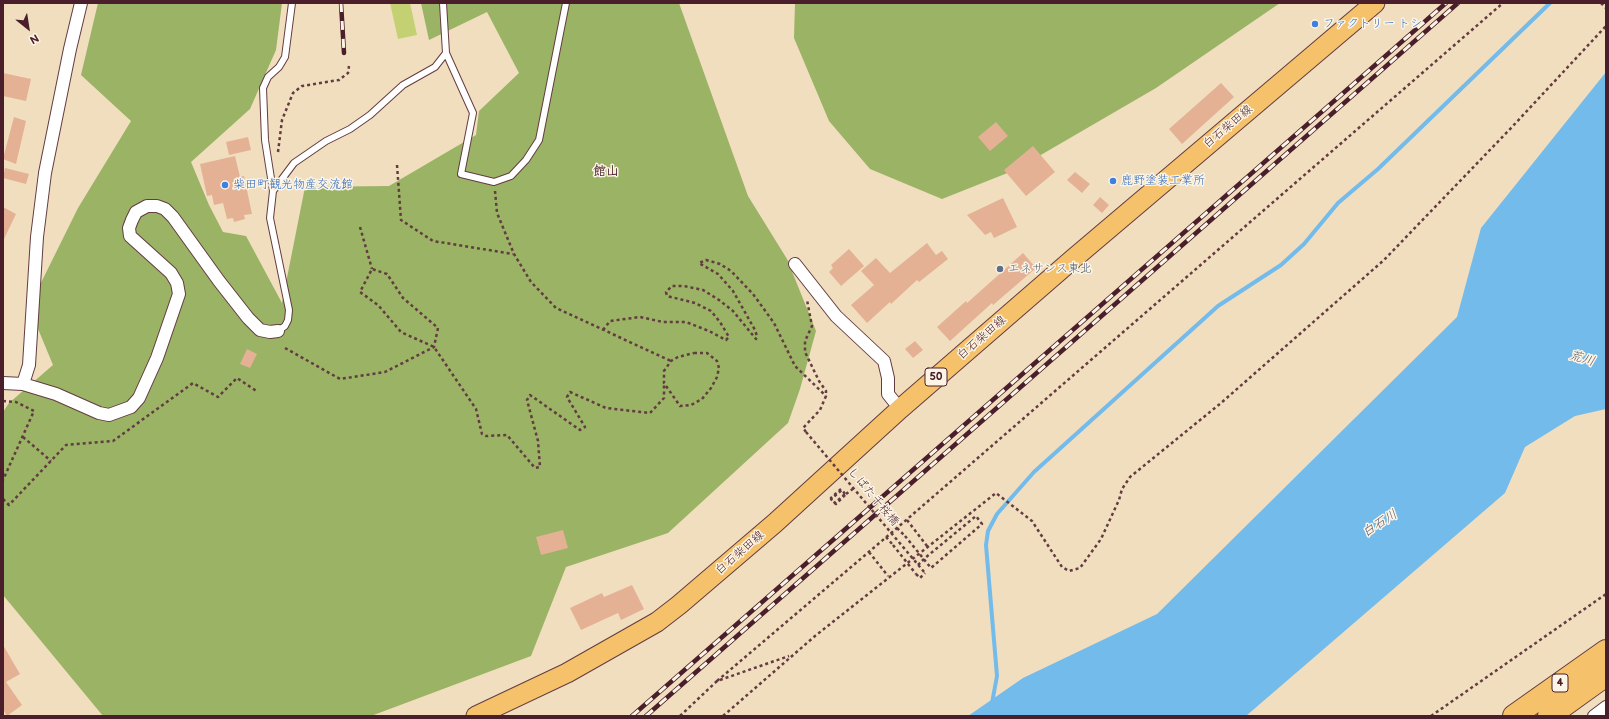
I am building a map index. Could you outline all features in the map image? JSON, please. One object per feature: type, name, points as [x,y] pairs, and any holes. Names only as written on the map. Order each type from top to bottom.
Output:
[{"type":"highway","name":"4","points":[[1514,716],[1606,651]]},
{"type":"highway","name":"4","points":[[1550,716],[1606,675]]},
{"type":"main road","name":"白石柴田線","points":[[476,716],[567,673],[657,622],[679,605],[775,523],[900,409],[1073,259],[1375,3]]},
{"type":"street","points":[[23,384],[29,365],[37,237],[45,173],[70,49],[81,3]]},
{"type":"street","points":[[3,384],[23,384],[56,394],[99,413],[109,415],[131,407],[139,398],[157,358],[179,294],[177,283],[171,273],[130,236],[129,228],[136,212],[147,206],[157,206],[165,209],[173,217],[219,281],[248,318],[260,330],[270,332],[278,331]]},
{"type":"street","points":[[795,264],[836,316],[884,361],[888,378],[888,394],[900,409]]},
{"type":"street","points":[[1594,716],[1606,707]]},
{"type":"lane","points":[[278,331],[285,326],[288,320],[289,310],[270,218],[273,191],[264,133],[263,88],[268,77],[279,67],[285,57],[292,3]]},
{"type":"lane","points":[[444,3],[446,53],[473,113],[461,174],[494,182],[512,176],[526,160],[539,140],[566,3]]},
{"type":"lane","points":[[273,191],[294,163],[326,141],[350,129],[370,115],[403,85],[435,67],[446,53]]},
{"type":"path","points":[[680,716],[697,702],[716,681],[898,528],[1503,3]]},
{"type":"path","points":[[1601,3],[1606,8]]},
{"type":"path","points":[[723,716],[888,576],[996,493],[1032,521],[1062,567],[1069,571],[1080,568],[1101,539],[1119,500],[1122,489],[1130,477],[1228,398],[1384,260],[1512,127],[1606,26]]},
{"type":"path","points":[[270,171],[277,157],[282,120],[293,93],[302,86],[339,80],[348,73],[348,66]]},
{"type":"path","points":[[397,165],[401,220],[433,241],[514,254]]},
{"type":"path","points":[[494,182],[497,213],[514,254],[531,282],[556,308],[671,361]]},
{"type":"path","points":[[360,227],[372,269],[360,292],[378,305],[401,332],[434,347],[476,409],[482,434],[486,436],[507,434],[535,468],[540,467],[538,441],[527,400],[530,395],[580,430],[585,426],[568,397],[570,392],[606,408],[650,413],[664,398],[664,383],[664,371],[671,361],[678,357],[694,353],[707,353],[717,361],[719,368],[718,377],[702,399],[691,405],[680,406],[664,383]]},
{"type":"path","points":[[603,330],[610,321],[640,317],[663,322],[686,322],[709,331],[726,340],[729,337],[720,322],[711,312],[695,303],[667,296],[666,292],[672,286],[684,286],[702,290],[719,300],[733,311],[756,339],[757,336],[755,330],[733,292],[718,274],[700,263],[706,260],[720,264],[731,271],[753,294],[774,323],[795,366],[826,396]]},
{"type":"path","points":[[372,269],[387,274],[404,298],[438,328],[434,347]]},
{"type":"path","points":[[803,276],[812,326],[805,341],[805,352],[819,382],[826,391],[826,396]]},
{"type":"path","points":[[285,348],[340,380],[385,372],[434,347]]},
{"type":"path","points":[[3,499],[9,505],[66,445],[113,441],[193,383],[218,397],[237,378],[258,392]]},
{"type":"path","name":"しばた千桜橋","points":[[826,396],[820,410],[803,428],[918,564],[925,573],[920,578],[886,537]]},
{"type":"path","points":[[3,401],[16,402],[34,411],[3,480]]},
{"type":"path","points":[[23,437],[51,460]]},
{"type":"path","points":[[841,489],[831,498],[835,503],[845,494],[842,490],[831,499],[836,504],[854,488]]},
{"type":"path","points":[[898,528],[914,547],[922,557],[926,563],[930,568],[982,524],[976,516],[925,558],[922,561],[918,564]]},
{"type":"path","points":[[906,520],[927,546]]},
{"type":"path","points":[[869,552],[888,576]]},
{"type":"path","points":[[1431,716],[1606,594]]},
{"type":"path","points":[[716,681],[792,656]]},
{"type":"green space","points":[[98,3],[282,3],[276,50],[250,109],[191,162],[209,205],[223,232],[246,236],[282,303],[305,187],[389,186],[476,135],[479,111],[519,73],[487,12],[429,40],[421,3],[679,3],[748,196],[787,259],[816,331],[800,389],[788,423],[668,533],[566,567],[531,656],[371,716],[103,716],[3,595],[3,412],[9,403],[53,365],[29,307],[78,208],[131,121],[81,75]]},
{"type":"green space","points":[[390,3],[410,3],[417,35],[398,39]]},
{"type":"green space","points":[[795,3],[1280,3],[1156,88],[1015,170],[942,199],[870,169],[829,121],[794,38]]},
{"type":"water","points":[[1606,72],[1606,409],[1575,416],[1525,447],[1505,493],[1246,716],[968,716],[1023,678],[1157,614],[1457,317],[1481,228]]},
{"type":"building","points":[[3,73],[31,79],[26,101],[3,96]]},
{"type":"building","points":[[1221,83],[1234,97],[1182,144],[1169,129]]},
{"type":"building","points":[[14,117],[26,121],[16,164],[3,159]]},
{"type":"building","points":[[996,122],[1008,136],[990,151],[978,137]]},
{"type":"building","points":[[248,137],[251,150],[229,155],[226,142]]},
{"type":"building","points":[[1033,146],[1055,172],[1026,196],[1004,170]]},
{"type":"building","points":[[235,156],[240,177],[244,176],[252,214],[244,215],[245,219],[234,222],[233,218],[227,219],[223,203],[214,205],[212,195],[207,196],[200,164]]},
{"type":"building","points":[[5,168],[29,174],[26,184],[3,178]]},
{"type":"building","points":[[1075,172],[1090,184],[1082,193],[1067,180]]},
{"type":"building","points":[[1100,197],[1109,205],[1102,213],[1093,205]]},
{"type":"building","points":[[1003,198],[1017,227],[994,238],[991,232],[985,235],[967,215]]},
{"type":"building","points":[[3,207],[16,214],[3,241]]},
{"type":"building","points":[[927,243],[936,255],[942,251],[948,259],[919,282],[917,280],[891,304],[890,302],[867,323],[851,305],[874,285],[861,271],[876,258],[890,273]]},
{"type":"building","points":[[849,249],[864,266],[841,286],[829,272],[833,268],[831,265]]},
{"type":"building","points":[[1023,253],[1036,268],[993,305],[992,303],[950,341],[937,327],[966,301],[967,303]]},
{"type":"building","points":[[915,341],[923,350],[913,358],[905,349]]},
{"type":"building","points":[[247,349],[257,354],[250,368],[240,364]]},
{"type":"building","points":[[563,530],[568,548],[541,555],[536,537]]},
{"type":"building","points":[[632,585],[644,609],[621,620],[618,613],[581,630],[570,608],[602,593],[604,597]]},
{"type":"building","points":[[3,645],[20,674],[6,682],[22,705],[7,716],[3,709]]},
{"type":"waterway","points":[[992,703],[997,676],[986,545],[988,531],[997,514],[1034,472],[1218,306],[1281,265],[1304,244],[1338,203],[1378,169],[1550,3]]},
{"type":"railway","points":[[341,3],[344,53]]},
{"type":"railway","points":[[632,716],[1446,3]]},
{"type":"railway","points":[[646,716],[1458,3]]},
{"type":"place","name":"ファクトリー トシ","points":[[1315,24]]},
{"type":"place","name":"鹿野塗装工業所","points":[[1113,181]]},
{"type":"place","name":"柴田町観光物産交流館","points":[[225,185]]},
{"type":"place","name":"エネサンス東北","points":[[1000,269]]},
{"type":"district","name":"館山","points":[[606,172]]},
{"type":"water label","name":"荒川","points":[[1582,359]]},
{"type":"water label","name":"白石川","points":[[1380,524]]}]
